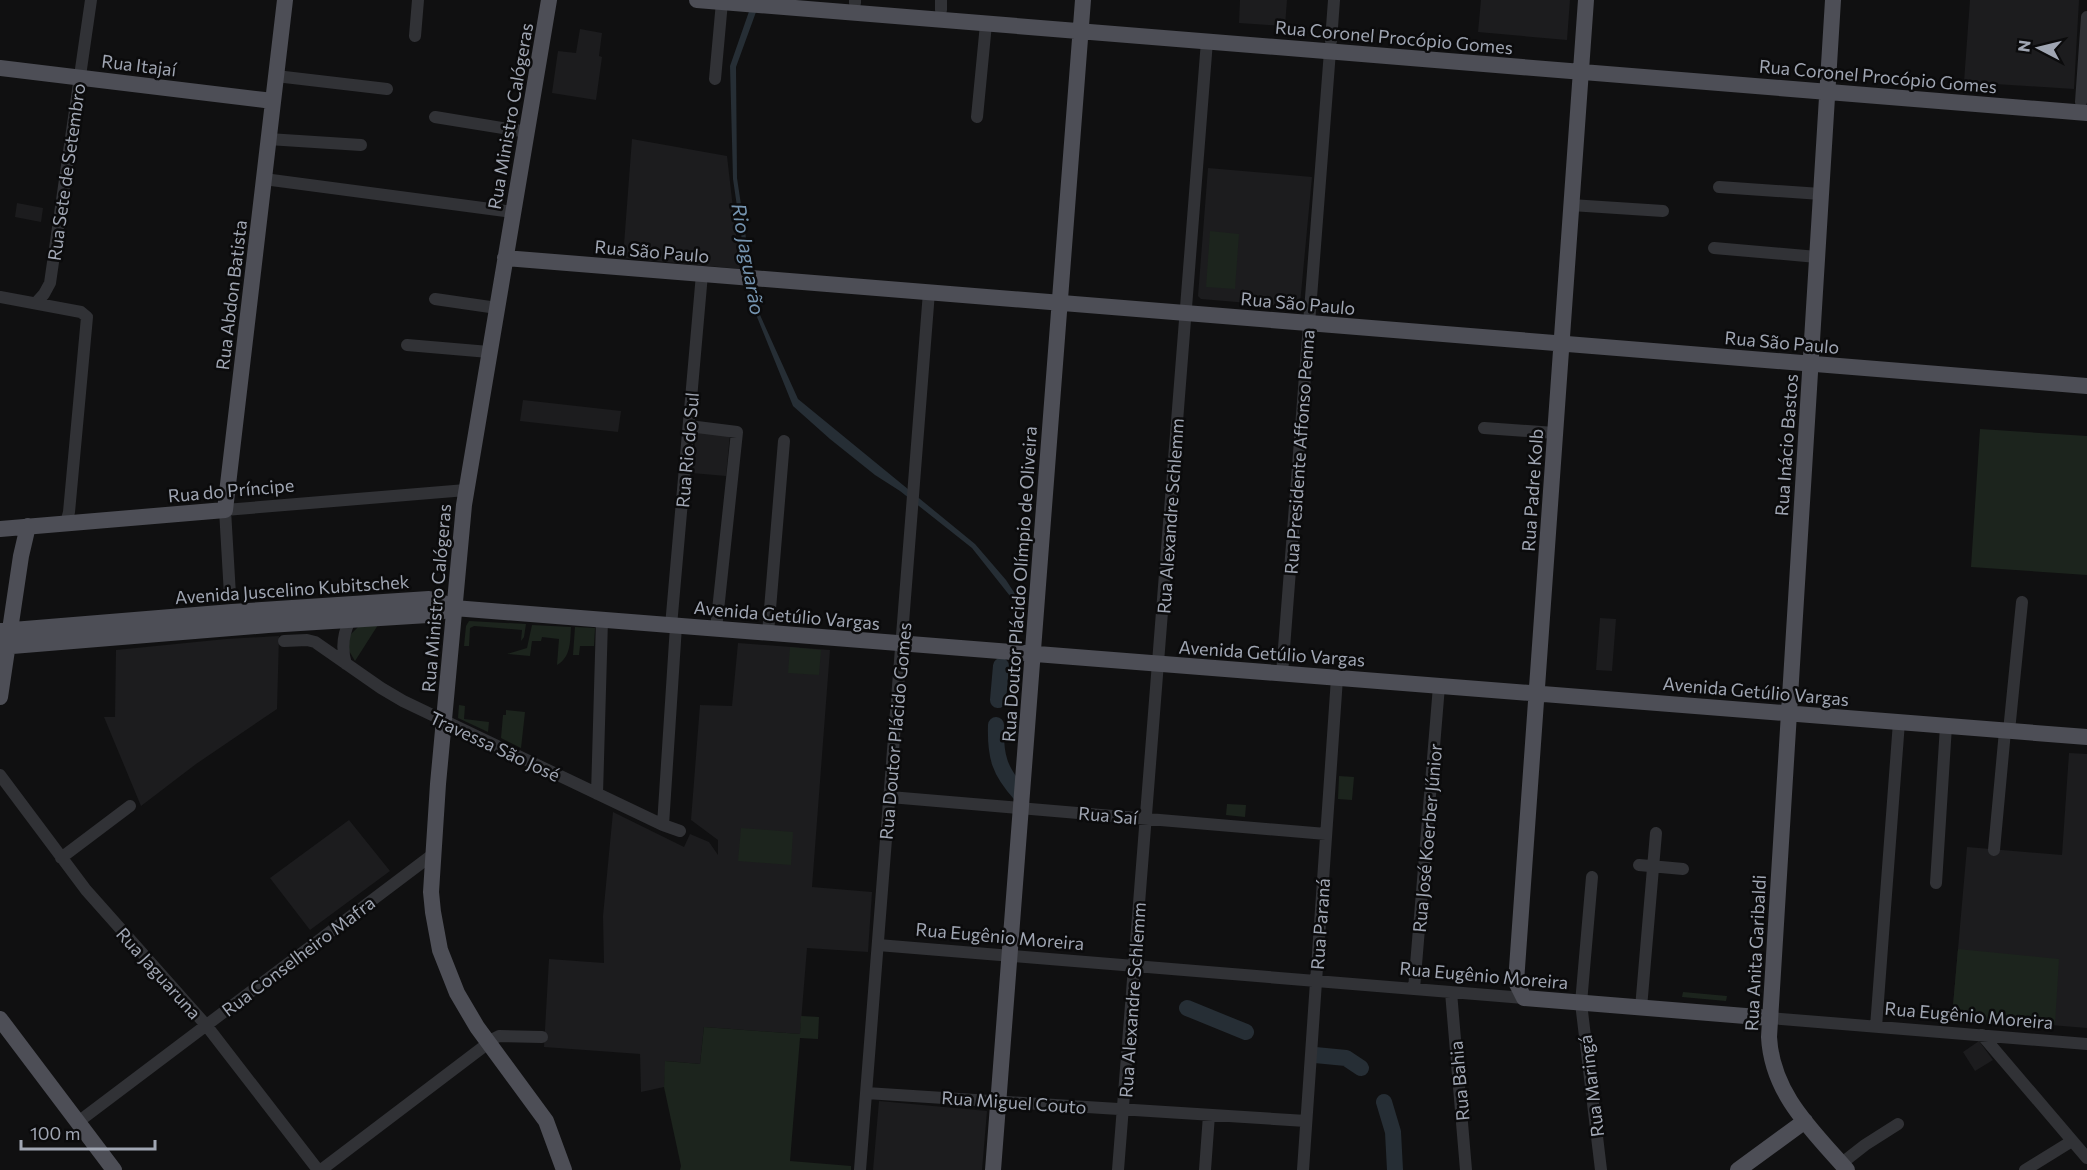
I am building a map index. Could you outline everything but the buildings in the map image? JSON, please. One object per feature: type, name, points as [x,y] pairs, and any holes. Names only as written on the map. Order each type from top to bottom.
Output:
[{"type":"main road","name":"Rua Abdon Batista","points":[[225,510],[285,0]]},
{"type":"main road","name":"Rua Ministro Calógeras","points":[[549,0],[466,490],[432,855],[433,912],[440,950],[457,993],[489,1043],[546,1121],[564,1170]]},
{"type":"main road","name":"Rua Coronel Procópio Gomes","points":[[697,0],[986,24],[1081,26],[2085,106]]},
{"type":"main road","name":"Rua Coronel Procópio Gomes","points":[[815,0],[941,5],[1081,26],[1207,41],[1330,46]]},
{"type":"main road","name":"Rua Doutor Plácido Olímpio de Oliveira","points":[[993,1170],[1083,0]]},
{"type":"main road","name":"Rua Padre Kolb","points":[[1516,982],[1586,0]]},
{"type":"main road","name":"Rua Inácio Bastos","points":[[1789,714],[1833,0]]},
{"type":"main road","name":"Rua Itajaí","points":[[0,68],[273,101]]},
{"type":"main road","name":"Rua São Paulo","points":[[506,258],[2087,386]]},
{"type":"main road","name":"Rua do Príncipe","points":[[0,529],[225,510]]},
{"type":"main road","points":[[0,697],[4,639],[28,526]]},
{"type":"main road","name":"Avenida Juscelino Kubitschek","points":[[4,639],[232,612],[429,599],[439,601],[454,609]]},
{"type":"main road","name":"Avenida Getúlio Vargas","points":[[454,609],[2087,737]]},
{"type":"main road","name":"Avenida Juscelino Kubitschek","points":[[4,639],[428,615],[454,609]]},
{"type":"main road","name":"Rua Anita Garibaldi","points":[[1789,714],[1769,1037],[1772,1064],[1784,1092],[1805,1121],[1845,1167]]},
{"type":"main road","points":[[1516,982],[1524,998]]},
{"type":"main road","name":"Rua Eugênio Moreira","points":[[1524,998],[1770,1018]]},
{"type":"main road","points":[[0,1019],[114,1170]]},
{"type":"main road","points":[[1738,1170],[1805,1121]]},
{"type":"main road","points":[[549,1170],[556,1145]]},
{"type":"street","name":"Rua Sete de Setembro","points":[[36,303],[50,283],[91,0]]},
{"type":"street","points":[[415,36],[418,0]]},
{"type":"street","name":"Rua Presidente Affonso Penna","points":[[1282,674],[1334,0]]},
{"type":"street","points":[[715,78],[722,2]]},
{"type":"street","points":[[2085,106],[2087,17]]},
{"type":"street","points":[[977,117],[986,24]]},
{"type":"street","name":"Rua Alexandre Schlemm","points":[[1118,1170],[1207,41]]},
{"type":"street","points":[[276,76],[387,89]]},
{"type":"street","points":[[435,117],[527,132]]},
{"type":"street","points":[[268,139],[361,145]]},
{"type":"street","points":[[264,179],[513,212]]},
{"type":"street","points":[[1719,187],[1821,194]]},
{"type":"street","points":[[1571,205],[1663,211]]},
{"type":"street","points":[[1714,248],[1817,257]]},
{"type":"street","name":"Rua Rio do Sul","points":[[663,825],[674,626],[702,274]]},
{"type":"street","points":[[50,283],[55,302],[65,309]]},
{"type":"street","name":"Rua Doutor Plácido Gomes","points":[[860,1170],[929,292]]},
{"type":"street","points":[[0,309],[6,298],[81,312],[87,317],[69,512],[66,523]]},
{"type":"street","points":[[435,299],[497,308]]},
{"type":"street","points":[[407,345],[489,352]]},
{"type":"street","points":[[689,426],[737,432],[716,629]]},
{"type":"street","points":[[1484,428],[1555,433]]},
{"type":"street","points":[[768,633],[784,441]]},
{"type":"street","name":"Rua do Príncipe","points":[[225,510],[466,490]]},
{"type":"street","name":"Rua Abdon Batista","points":[[225,510],[230,595]]},
{"type":"street","points":[[1994,850],[2022,602]]},
{"type":"street","points":[[346,664],[343,645],[345,631],[350,620]]},
{"type":"street","points":[[597,794],[602,620]]},
{"type":"street","name":"Travessa São José","points":[[284,641],[311,640],[381,688],[444,722],[680,831]]},
{"type":"street","name":"Rua Paraná","points":[[1303,1170],[1338,678]]},
{"type":"street","name":"Rua José Koerber Júnior","points":[[1414,989],[1439,686]]},
{"type":"street","points":[[1876,1027],[1899,722]]},
{"type":"street","points":[[1936,883],[1946,726]]},
{"type":"street","name":"Rua Jaguaruna","points":[[0,776],[105,914],[206,1025],[320,1170]]},
{"type":"street","name":"Rua Saí","points":[[890,797],[1326,834]]},
{"type":"street","points":[[61,858],[130,806]]},
{"type":"street","points":[[1641,1008],[1656,833]]},
{"type":"street","name":"Rua Conselheiro Mafra","points":[[78,1122],[432,855]]},
{"type":"street","points":[[1639,865],[1683,869]]},
{"type":"street","name":"Rua Maringá","points":[[1592,877],[1581,1003],[1602,1170]]},
{"type":"street","name":"Rua Eugênio Moreira","points":[[878,945],[1524,998]]},
{"type":"street","points":[[1505,996],[1516,982]]},
{"type":"street","name":"Rua Bahia","points":[[1451,992],[1466,1170]]},
{"type":"street","name":"Rua Eugênio Moreira","points":[[1770,1018],[2087,1044]]},
{"type":"street","points":[[1982,1035],[2087,1158]]},
{"type":"street","points":[[320,1170],[499,1036],[542,1037]]},
{"type":"street","name":"Rua Miguel Couto","points":[[866,1093],[1306,1121]]},
{"type":"street","points":[[1205,1170],[1209,1115]]},
{"type":"street","points":[[1845,1167],[1865,1145],[1898,1124]]},
{"type":"street","points":[[2025,1170],[2072,1141]]},
{"type":"shaded area","points":[[1240,0],[1287,0],[1285,26],[1239,23]]},
{"type":"shaded area","points":[[1481,0],[1570,0],[1567,40],[1478,32]]},
{"type":"shaded area","points":[[1970,0],[2079,0],[2074,89],[1964,82]]},
{"type":"shaded area","points":[[580,29],[602,33],[599,56],[602,57],[596,100],[552,93],[558,51],[576,53]]},
{"type":"shaded area","points":[[632,139],[727,156],[740,269],[623,258]]},
{"type":"shaded area","points":[[1208,168],[1312,177],[1300,304],[1296,307],[1201,299],[1198,296]]},
{"type":"shaded area","points":[[17,203],[43,208],[41,222],[15,217]]},
{"type":"shaded area","points":[[1210,231],[1239,234],[1235,289],[1206,287]]},
{"type":"shaded area","points":[[523,400],[621,411],[618,432],[520,421]]},
{"type":"shaded area","points":[[1980,429],[2087,436],[2087,575],[1971,567]]},
{"type":"shaded area","points":[[696,431],[730,434],[726,476],[692,473]]},
{"type":"shaded area","points":[[1600,618],[1616,619],[1612,671],[1596,670]]},
{"type":"shaded area","points":[[469,621],[526,624],[524,637],[521,641],[522,630],[474,626],[470,628],[469,646],[464,646],[466,626]]},
{"type":"shaded area","points":[[360,625],[378,625],[355,661],[348,649],[350,635]]},
{"type":"shaded area","points":[[532,625],[571,627],[570,644],[562,662],[557,665],[559,639],[542,637],[541,641],[532,641],[530,656],[507,654],[527,648]]},
{"type":"shaded area","points":[[575,627],[595,628],[594,646],[580,646],[579,655],[573,655]]},
{"type":"shaded area","points":[[279,636],[277,709],[196,764],[141,806],[104,717],[115,717],[116,650]]},
{"type":"shaded area","points":[[738,643],[830,650],[812,887],[872,892],[868,952],[807,948],[800,1034],[704,1027],[700,1064],[666,1061],[664,1087],[641,1092],[640,1054],[544,1047],[549,959],[604,963],[603,916],[613,812],[684,847],[690,834],[709,842],[718,855],[718,840],[691,820],[700,705],[732,706]]},
{"type":"shaded area","points":[[790,647],[821,650],[819,675],[788,673]]},
{"type":"shaded area","points":[[459,705],[465,706],[464,719],[489,722],[488,732],[458,718]]},
{"type":"shaded area","points":[[506,710],[525,712],[521,748],[501,738],[503,715],[506,715]]},
{"type":"shaded area","points":[[2069,753],[2087,754],[2087,1028],[1952,1017],[1967,847],[2062,855]]},
{"type":"shaded area","points":[[1339,776],[1354,777],[1352,800],[1338,799]]},
{"type":"shaded area","points":[[1227,804],[1246,805],[1245,817],[1226,815]]},
{"type":"shaded area","points":[[349,820],[390,871],[310,930],[270,878]]},
{"type":"shaded area","points":[[741,828],[793,832],[791,865],[738,861]]},
{"type":"shaded area","points":[[1958,949],[2059,959],[2055,1025],[1952,1017]]},
{"type":"shaded area","points":[[1683,992],[1727,996],[1726,1001],[1682,997]]},
{"type":"shaded area","points":[[801,1016],[819,1017],[818,1039],[800,1038],[790,1161],[851,1166],[851,1170],[680,1170],[664,1087],[665,1061],[700,1064],[704,1027],[800,1034]]},
{"type":"shaded area","points":[[1979,1041],[1993,1060],[1975,1071],[1963,1052]]},
{"type":"shaded area","points":[[879,1101],[987,1111],[982,1170],[873,1170]]},
{"type":"water","name":"Rio Jaguarão","points":[[753,0],[756,12],[736,67],[737,178],[755,298],[760,315],[798,399],[975,544],[1006,580],[1017,597],[1010,596],[972,548],[900,491],[875,475],[793,406],[751,302],[733,179],[730,66]]},
{"type":"waterway","name":"Rio Jaguarão","points":[[998,700],[1001,666]]},
{"type":"waterway","name":"Rio Jaguarão","points":[[996,725],[996,746],[1000,763],[1021,795]]},
{"type":"waterway","name":"Rio Jaguarão","points":[[1187,1008],[1246,1032]]},
{"type":"waterway","name":"Rio Jaguarão","points":[[1315,1055],[1346,1058],[1361,1068]]},
{"type":"waterway","name":"Rio Jaguarão","points":[[1384,1102],[1393,1132],[1395,1170]]}]
